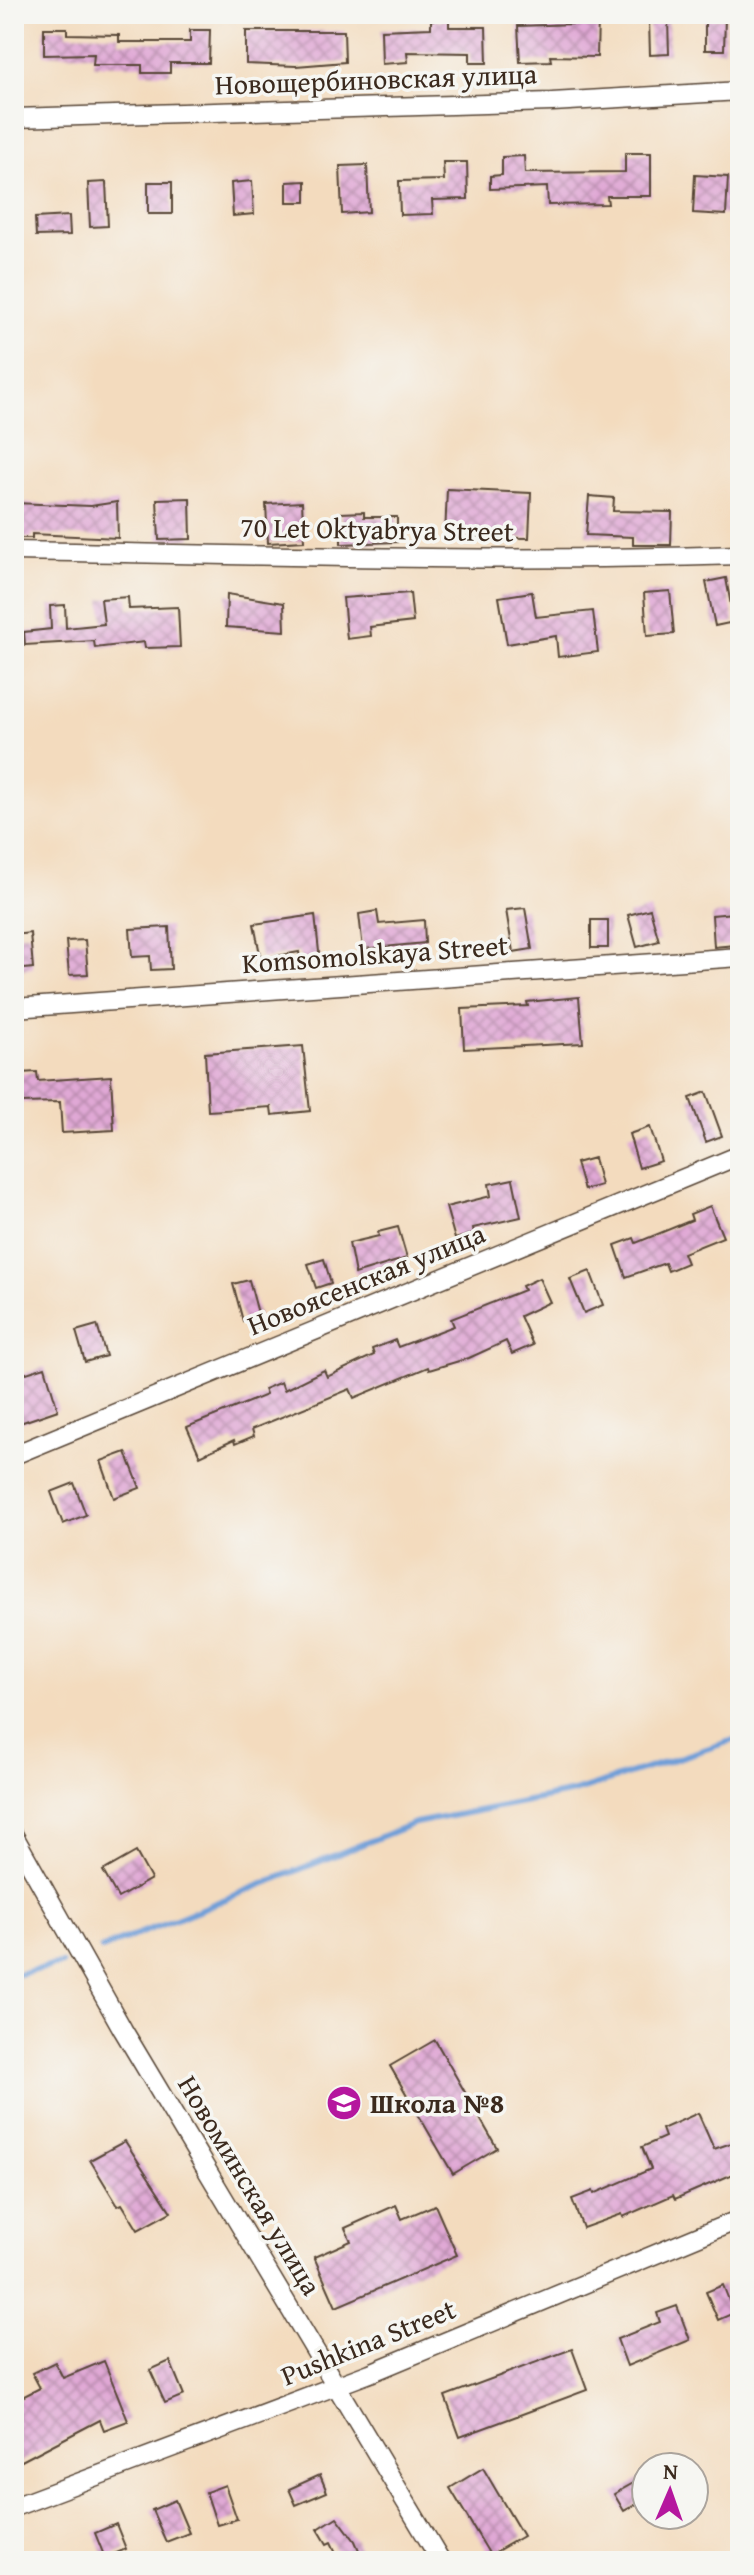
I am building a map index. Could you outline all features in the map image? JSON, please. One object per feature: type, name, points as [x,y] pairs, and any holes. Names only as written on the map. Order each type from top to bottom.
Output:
[{"type":"street","name":"Новощербиновская улица","points":[[14,118],[552,102],[740,91]]},
{"type":"street","name":"70 Let Oktyabrya Street","points":[[14,551],[451,558],[740,555]]},
{"type":"street","name":"Komsomolskaya Street","points":[[14,1008],[740,957]]},
{"type":"street","name":"Новоясенская улица","points":[[14,1455],[740,1155]]},
{"type":"street","name":"Новоминская улица","points":[[14,1836],[123,2030],[339,2385],[441,2561]]},
{"type":"street","name":"Pushkina Street","points":[[14,2507],[339,2385],[740,2219]]},
{"type":"building","points":[[575,18],[598,18],[597,57],[550,56],[551,61],[520,62],[518,26],[575,24]]},
{"type":"building","points":[[705,18],[725,18],[724,50],[705,50]]},
{"type":"building","points":[[431,20],[449,20],[449,27],[486,27],[487,63],[470,63],[470,53],[407,52],[408,62],[382,64],[381,30],[431,28]]},
{"type":"building","points":[[649,20],[668,20],[669,54],[650,55]]},
{"type":"building","points":[[44,28],[67,28],[67,34],[119,35],[119,42],[190,42],[190,30],[210,30],[209,63],[170,63],[170,73],[142,73],[142,65],[93,65],[94,54],[44,55]]},
{"type":"building","points":[[246,31],[344,31],[345,62],[296,66],[246,64]]},
{"type":"building","points":[[625,153],[651,153],[651,196],[607,196],[608,204],[548,205],[547,187],[490,189],[490,176],[502,175],[502,157],[524,156],[525,173],[625,172]]},
{"type":"building","points":[[443,162],[467,162],[468,199],[432,200],[433,214],[400,215],[399,181],[444,180]]},
{"type":"building","points":[[367,165],[369,212],[342,214],[340,166]]},
{"type":"building","points":[[695,175],[728,177],[726,215],[693,213]]},
{"type":"building","points":[[252,181],[254,214],[233,216],[231,183]]},
{"type":"building","points":[[306,181],[306,202],[287,202],[287,182]]},
{"type":"building","points":[[106,182],[108,226],[90,227],[88,183]]},
{"type":"building","points":[[148,182],[172,182],[172,214],[148,214]]},
{"type":"building","points":[[69,216],[70,235],[36,236],[35,218]]},
{"type":"building","points":[[447,489],[531,493],[529,538],[445,537]]},
{"type":"building","points":[[589,496],[614,498],[613,511],[672,512],[671,545],[633,545],[633,537],[586,535]]},
{"type":"building","points":[[190,498],[191,539],[159,540],[157,499]]},
{"type":"building","points":[[117,502],[118,538],[32,534],[32,538],[14,538],[14,503],[91,506]]},
{"type":"building","points":[[302,502],[304,541],[268,543],[266,504]]},
{"type":"building","points":[[364,512],[364,517],[397,517],[397,542],[341,544],[341,513]]},
{"type":"building","points":[[726,578],[734,622],[715,626],[706,582]]},
{"type":"building","points":[[670,591],[674,634],[647,636],[644,593]]},
{"type":"building","points":[[532,592],[536,617],[593,611],[598,652],[558,657],[556,636],[507,644],[499,597]]},
{"type":"building","points":[[410,593],[413,622],[370,627],[371,636],[347,639],[343,598]]},
{"type":"building","points":[[227,594],[284,603],[285,631],[226,627]]},
{"type":"building","points":[[128,597],[129,609],[178,607],[180,647],[145,648],[144,642],[95,648],[94,641],[25,645],[24,632],[51,629],[50,606],[65,605],[66,628],[104,624],[101,599]]},
{"type":"building","points":[[525,908],[532,949],[513,952],[506,910]]},
{"type":"building","points":[[650,909],[659,941],[637,947],[628,915]]},
{"type":"building","points":[[377,911],[379,924],[424,920],[425,943],[363,949],[359,914]]},
{"type":"building","points":[[733,913],[735,945],[714,947],[712,915]]},
{"type":"building","points":[[315,915],[320,961],[301,963],[299,952],[261,959],[254,924]]},
{"type":"building","points":[[591,920],[608,920],[608,948],[591,948]]},
{"type":"building","points":[[169,927],[171,969],[151,970],[150,956],[132,957],[130,929]]},
{"type":"building","points":[[30,933],[33,968],[14,970],[14,935]]},
{"type":"building","points":[[85,940],[88,974],[69,975],[66,941]]},
{"type":"building","points":[[579,997],[583,1043],[464,1049],[462,1009],[528,1006],[527,1002]]},
{"type":"building","points":[[303,1046],[310,1111],[272,1115],[271,1107],[208,1111],[205,1053]]},
{"type":"building","points":[[37,1072],[38,1081],[111,1076],[114,1130],[62,1133],[60,1102],[21,1103],[20,1073]]},
{"type":"building","points":[[706,1092],[722,1136],[706,1142],[690,1098]]},
{"type":"building","points":[[650,1127],[661,1161],[639,1168],[629,1134]]},
{"type":"building","points":[[594,1158],[601,1185],[584,1190],[576,1163]]},
{"type":"building","points":[[513,1179],[521,1217],[473,1228],[474,1234],[455,1239],[446,1207],[491,1196],[489,1184]]},
{"type":"building","points":[[710,1206],[723,1237],[683,1253],[687,1263],[668,1271],[665,1263],[626,1277],[615,1245],[634,1238],[636,1243],[692,1220],[690,1214]]},
{"type":"building","points":[[398,1227],[407,1258],[355,1274],[349,1243],[379,1236],[378,1232]]},
{"type":"building","points":[[324,1259],[331,1283],[316,1288],[308,1264]]},
{"type":"building","points":[[590,1271],[603,1305],[584,1313],[570,1279]]},
{"type":"building","points":[[539,1278],[550,1302],[520,1316],[533,1345],[512,1354],[506,1341],[469,1358],[429,1370],[428,1367],[354,1398],[350,1389],[252,1429],[254,1436],[235,1444],[234,1440],[200,1456],[187,1427],[266,1395],[264,1389],[281,1382],[284,1390],[324,1370],[327,1377],[374,1355],[372,1349],[395,1340],[398,1347],[454,1326],[451,1319],[524,1290],[522,1286]]},
{"type":"building","points":[[249,1280],[259,1317],[243,1321],[233,1284]]},
{"type":"building","points":[[97,1325],[106,1356],[85,1362],[76,1331]]},
{"type":"building","points":[[45,1367],[58,1410],[14,1425],[14,1377]]},
{"type":"building","points":[[126,1452],[140,1488],[114,1498],[101,1461]]},
{"type":"building","points":[[74,1483],[86,1515],[63,1524],[51,1492]]},
{"type":"building","points":[[136,1852],[151,1879],[118,1898],[103,1871]]},
{"type":"building","points":[[435,2040],[497,2148],[453,2174],[390,2066]]},
{"type":"building","points":[[698,2113],[714,2149],[740,2140],[740,2171],[675,2199],[673,2195],[623,2217],[622,2214],[583,2228],[572,2199],[593,2191],[594,2194],[651,2169],[642,2147],[665,2137],[662,2129]]},
{"type":"building","points":[[125,2141],[171,2212],[138,2230],[122,2204],[118,2206],[90,2160]]},
{"type":"building","points":[[396,2205],[402,2219],[435,2205],[457,2255],[336,2307],[314,2257],[351,2241],[345,2228]]},
{"type":"building","points":[[723,2285],[734,2313],[718,2320],[706,2292]]},
{"type":"building","points":[[677,2306],[690,2340],[627,2366],[617,2339],[660,2322],[657,2313]]},
{"type":"building","points":[[572,2349],[587,2390],[460,2437],[445,2396]]},
{"type":"building","points":[[104,2361],[128,2421],[104,2430],[100,2420],[14,2465],[14,2401],[40,2388],[32,2373],[55,2362],[63,2378]]},
{"type":"building","points":[[170,2361],[184,2395],[165,2403],[150,2370]]},
{"type":"building","points":[[483,2468],[523,2536],[490,2555],[450,2488]]},
{"type":"building","points":[[320,2475],[327,2492],[296,2505],[289,2489]]},
{"type":"building","points":[[225,2485],[237,2519],[217,2525],[206,2492]]},
{"type":"building","points":[[630,2485],[630,2508],[624,2511],[614,2494]]},
{"type":"building","points":[[175,2500],[189,2533],[166,2542],[152,2510]]},
{"type":"building","points":[[337,2517],[355,2541],[362,2557],[340,2561],[331,2542],[327,2544],[318,2529]]},
{"type":"building","points":[[116,2524],[126,2549],[105,2558],[95,2533]]},
{"type":"waterway","points":[[101,1949],[415,1823],[574,1792],[740,1738]]},
{"type":"waterway","points":[[14,1975],[62,1964]]},
{"type":"place","name":"Школа №8","points":[[344,2103]]}]
